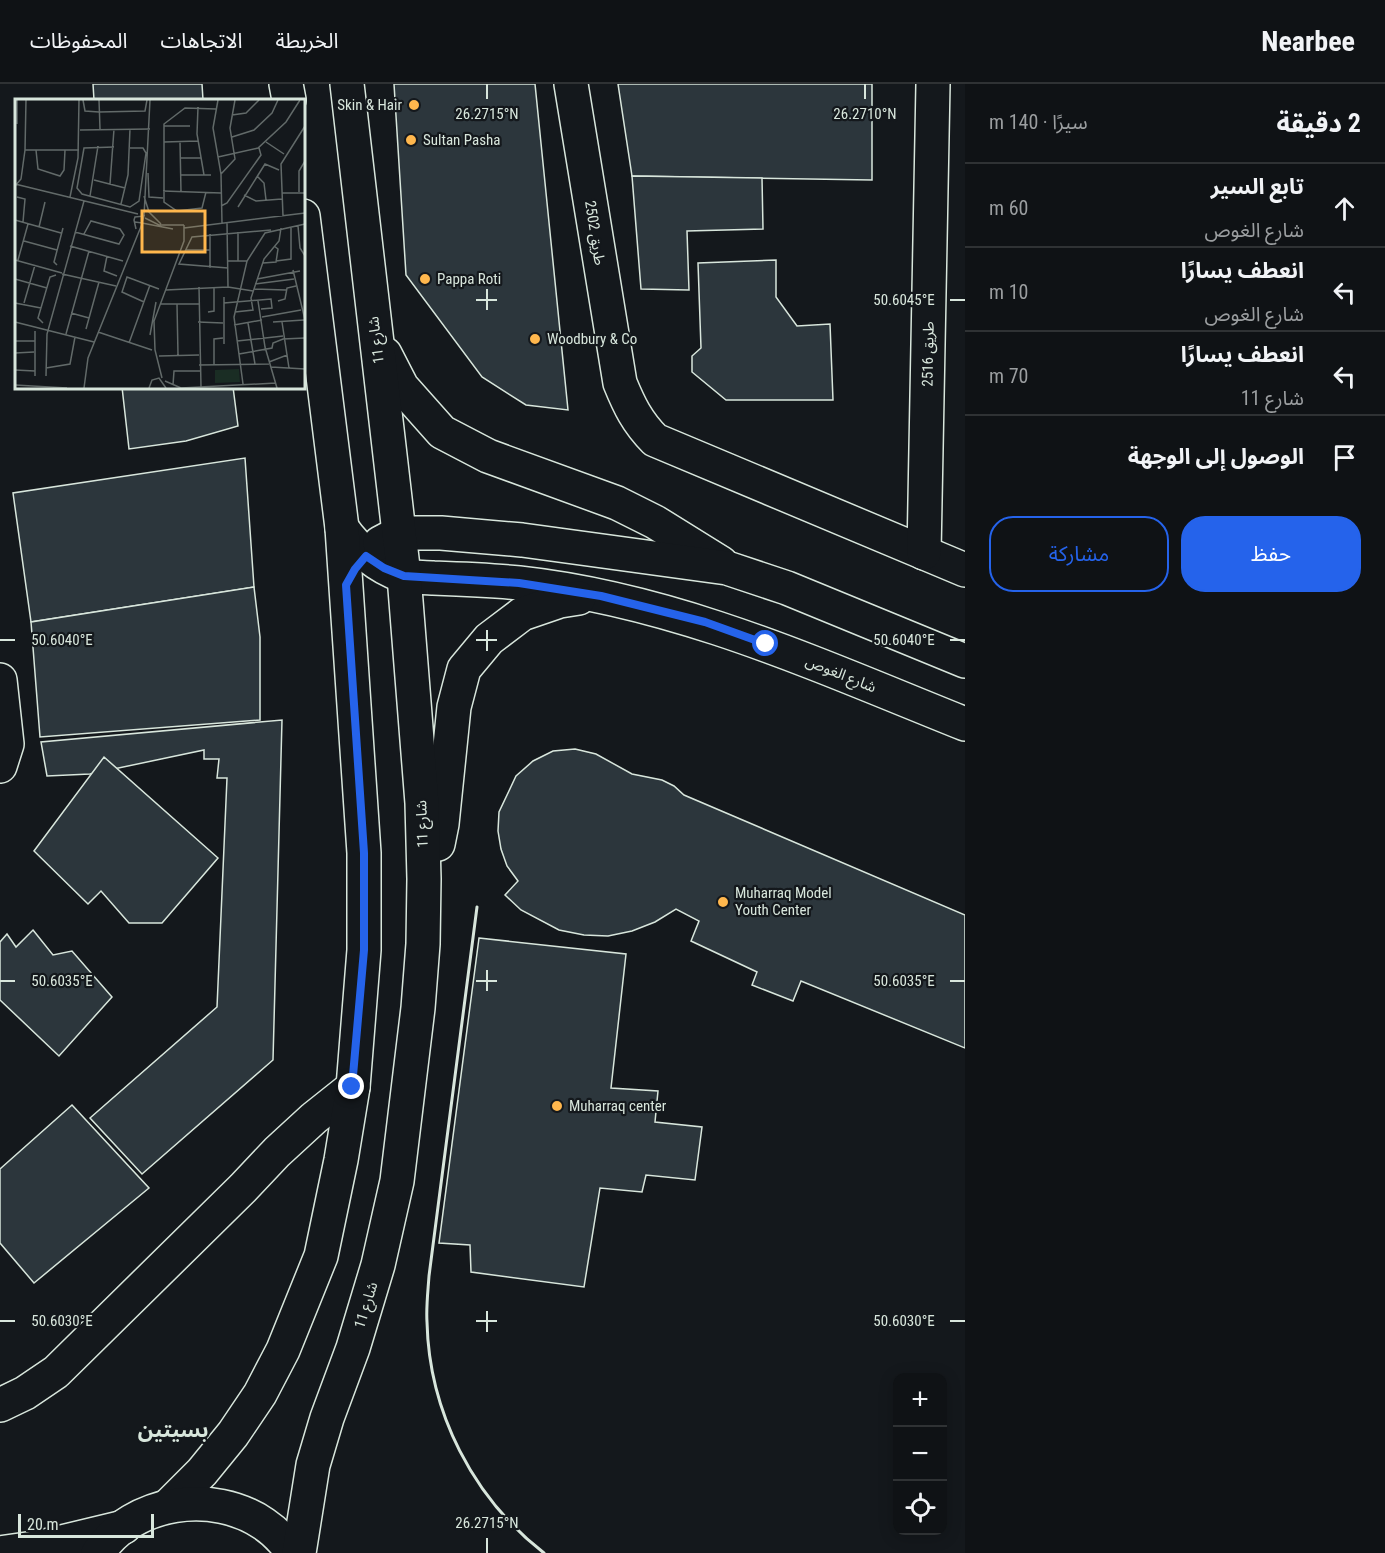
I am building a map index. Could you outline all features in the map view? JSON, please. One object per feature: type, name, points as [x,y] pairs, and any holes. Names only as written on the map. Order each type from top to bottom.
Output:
[{"type":"street","points":[[286,84],[288,99]]},
{"type":"street","name":"شارع 11","points":[[299,1553],[313,1465],[378,1265],[397,1181],[418,1008],[424,879],[422,803],[404,576],[347,84]]},
{"type":"street","name":"طريق 2502","points":[[571,84],[620,383],[631,411],[642,427],[655,440],[924,553]]},
{"type":"street","name":"طريق 2516","points":[[924,553],[933,84]]},
{"type":"street","points":[[168,1506],[202,1472],[233,1434],[260,1394],[283,1350],[321,1256],[341,1160],[352,1087],[364,950],[364,853],[342,528],[304,224]]},
{"type":"street","points":[[375,334],[402,387],[442,432],[488,456],[617,503],[692,543],[727,568]]},
{"type":"street","name":"شارع الغوص","points":[[342,528],[352,543],[366,556],[384,568],[404,576],[519,583],[601,596],[705,622],[965,724]]},
{"type":"street","points":[[346,585],[366,556],[381,543],[399,533],[441,533],[522,540],[727,568],[787,588],[965,661]]},
{"type":"street","points":[[924,553],[965,570]]},
{"type":"street","points":[[424,879],[436,855],[442,824],[454,707],[464,669],[489,639],[522,614],[560,601],[601,596]]},
{"type":"street","points":[[0,680],[7,744],[0,766]]},
{"type":"street","points":[[0,1405],[25,1393],[56,1372],[277,1152],[352,1087]]},
{"type":"street","points":[[99,1553],[103,1546],[124,1527],[145,1515],[168,1506],[193,1503],[217,1505],[242,1512],[263,1523],[282,1539],[293,1553]]},
{"type":"street","points":[[0,1552],[51,1544],[124,1527]]},
{"type":"building","points":[[93,84],[202,84],[203,99],[94,99]]},
{"type":"building","points":[[394,84],[535,84],[568,410],[526,405],[482,377],[406,275]]},
{"type":"building","points":[[618,84],[872,84],[872,180],[632,176]]},
{"type":"building","points":[[632,176],[762,178],[763,229],[687,231],[689,290],[641,289]]},
{"type":"building","points":[[776,260],[776,297],[797,326],[830,324],[833,400],[726,400],[692,372],[692,356],[701,348],[698,263]]},
{"type":"building","points":[[122,388],[233,388],[238,426],[186,441],[129,449]]},
{"type":"building","points":[[245,458],[254,587],[31,622],[13,493]]},
{"type":"building","points":[[254,587],[260,637],[260,720],[40,737],[31,622]]},
{"type":"building","points":[[282,720],[273,1060],[142,1174],[90,1118],[217,1007],[227,778],[217,778],[219,759],[204,759],[204,750],[90,774],[47,776],[41,742]]},
{"type":"building","name":"Muharraq Model Youth Center","points":[[575,749],[596,754],[632,774],[662,780],[674,786],[684,795],[965,915],[965,1048],[801,981],[793,1001],[752,985],[757,972],[691,941],[699,921],[676,909],[655,922],[632,931],[608,936],[584,935],[559,930],[521,910],[505,895],[518,881],[507,866],[501,849],[498,831],[499,812],[516,776],[533,761],[553,751]]},
{"type":"building","points":[[104,757],[218,858],[162,923],[129,923],[101,891],[88,904],[34,851]]},
{"type":"building","points":[[33,930],[53,955],[72,951],[112,997],[59,1056],[0,1000],[0,942],[7,934],[16,947]]},
{"type":"building","name":"Muharraq center","points":[[479,938],[626,954],[611,1088],[658,1091],[655,1122],[702,1127],[695,1180],[646,1175],[642,1192],[600,1188],[584,1287],[471,1272],[470,1245],[439,1243]]},
{"type":"building","points":[[72,1105],[149,1188],[34,1283],[0,1243],[0,1169]]},
{"type":"wall","points":[[477,907],[429,1276],[427,1316],[430,1356],[436,1388],[446,1420],[476,1479],[496,1506],[544,1553]]},
{"type":"place","name":"Skin & Hair","points":[[414,105]]},
{"type":"place","name":"Sultan Pasha","points":[[411,140]]},
{"type":"place","name":"Pappa Roti","points":[[425,279]]},
{"type":"place","name":"Woodbury & Co","points":[[535,339]]},
{"type":"place","name":"Muharraq Model Youth Center","points":[[723,902]]},
{"type":"place","name":"Muharraq center","points":[[557,1106]]},
{"type":"district","name":"بسيتين","points":[[173,1430]]},
{"type":"route","points":[[352,1087],[364,950],[364,853],[346,585],[366,556],[384,568],[404,576],[519,583],[601,596],[705,622],[766,644]]}]
